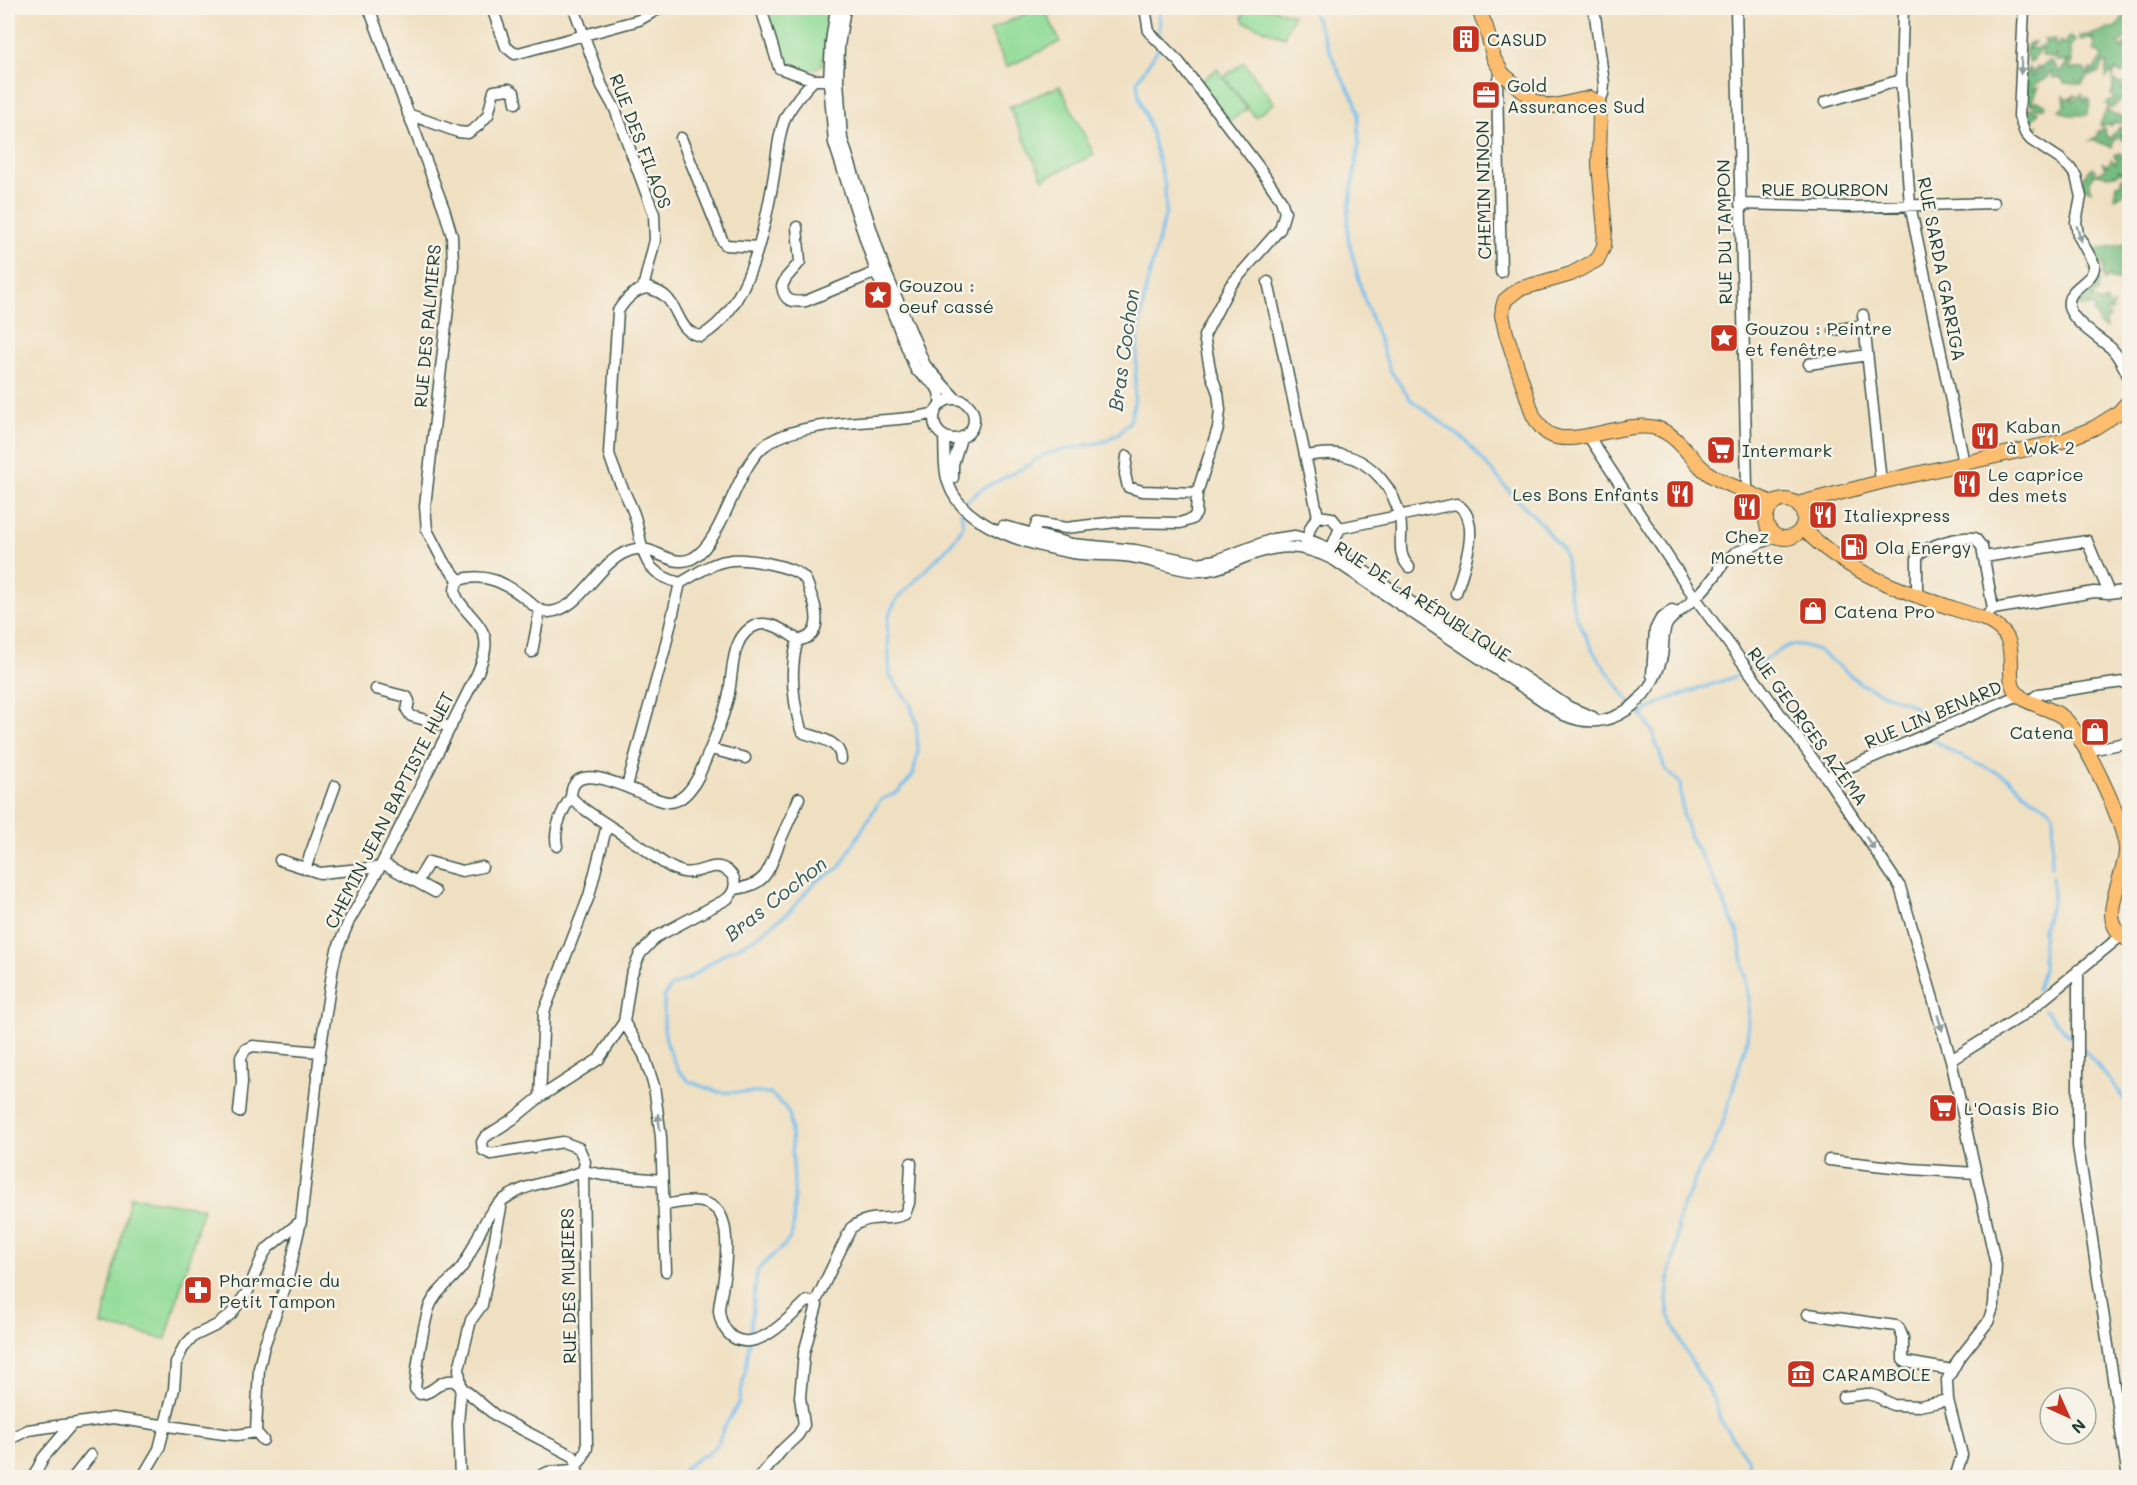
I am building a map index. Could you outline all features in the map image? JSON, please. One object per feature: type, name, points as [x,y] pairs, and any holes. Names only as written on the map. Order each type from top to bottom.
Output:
[{"type":"main road","points":[[1478,8],[1486,27],[1494,59],[1503,74],[1534,101],[1541,105],[1561,106],[1583,98],[1590,98],[1598,103],[1600,109],[1599,165],[1605,230],[1604,246],[1597,260],[1586,268],[1519,289],[1511,294],[1505,300],[1502,315],[1530,405],[1539,427],[1549,435],[1566,438],[1643,426],[1658,429],[1680,443],[1712,477],[1769,503],[1786,500],[1804,505],[1881,482],[2062,441],[2124,412],[2130,400]]},
{"type":"main road","points":[[1769,503],[1767,515],[1773,532],[1797,532],[1864,573],[1917,595],[1988,614],[2008,638],[2014,689],[2024,698],[2055,711],[2073,727],[2122,824],[2125,836],[2125,866],[2111,911],[2113,923],[2125,938]]},
{"type":"main road","points":[[1797,532],[1804,516],[1804,505]]},
{"type":"street","name":"RUE DES PALMIERS","points":[[369,8],[452,236],[453,265],[425,506],[427,530],[443,561],[459,580]]},
{"type":"street","points":[[492,8],[506,48],[515,54],[639,20],[660,8]]},
{"type":"street","name":"RUE DES FILAOS","points":[[574,8],[602,86],[615,109],[654,214],[655,240],[643,288]]},
{"type":"street","points":[[761,8],[779,68],[814,80],[834,80]]},
{"type":"street","points":[[836,8],[831,42],[842,139],[880,270],[916,370],[936,386],[939,392],[936,427]]},
{"type":"street","points":[[834,80],[845,8]]},
{"type":"street","points":[[1031,537],[1037,523],[1066,528],[1116,522],[1186,522],[1196,514],[1197,494],[1218,428],[1220,410],[1204,336],[1230,286],[1280,229],[1285,212],[1281,200],[1258,166],[1179,62],[1149,32],[1145,8]]},
{"type":"street","points":[[1594,8],[1604,83],[1598,103]]},
{"type":"street","name":"RUE DU TAMPON","points":[[1736,8],[1747,486],[1745,491]]},
{"type":"street","name":"RUE SARDA GARRIGA","points":[[1903,8],[1901,80],[1910,205],[1964,463]]},
{"type":"street","points":[[2025,8],[2019,116],[2025,133],[2031,140],[2060,159],[2076,176],[2081,197],[2076,222],[2078,235],[2094,264],[2092,274],[2074,291],[2068,302],[2069,307],[2076,319],[2111,349],[2120,360],[2130,380]]},
{"type":"street","name":"CHEMIN NINON","points":[[1502,272],[1497,81],[1503,74]]},
{"type":"street","points":[[557,846],[558,825],[562,812],[571,797],[573,787],[580,780],[596,777],[627,786],[662,802],[678,800],[693,786],[711,749],[728,697],[737,647],[741,638],[754,626],[768,624],[798,640],[810,636],[815,630],[818,616],[815,602],[805,579],[793,571],[742,559],[723,561],[680,583],[658,574],[651,567],[634,515],[609,453],[618,310],[623,302],[643,288],[648,288],[665,296],[691,334],[701,336],[720,323],[741,291],[758,247],[766,220],[786,116],[814,80]]},
{"type":"street","points":[[1826,102],[1901,80]]},
{"type":"street","points":[[408,114],[458,132],[468,133],[488,115],[494,91],[509,89],[514,92],[516,103]]},
{"type":"street","points":[[681,138],[723,242],[726,245],[758,247]]},
{"type":"street","name":"RUE BOURBON","points":[[1740,204],[1852,207],[1994,203]]},
{"type":"street","points":[[797,227],[800,262],[782,286],[785,297],[789,300],[806,301],[880,270]]},
{"type":"street","points":[[880,270],[925,365],[956,399],[968,404],[974,416],[972,429],[961,438],[956,439],[944,436],[936,427],[911,418]]},
{"type":"street","points":[[1268,282],[1318,516]]},
{"type":"street","points":[[1834,330],[1863,320],[1881,482]]},
{"type":"street","points":[[1809,364],[1867,356]]},
{"type":"street","points":[[459,580],[482,577],[495,580],[517,592],[540,610],[549,612],[565,607],[615,558],[636,549],[644,549],[673,560],[692,558],[700,552],[722,519],[750,463],[761,448],[771,441],[822,425],[911,418],[956,399]]},
{"type":"street","name":"RUE GEORGES AZEMA","points":[[1590,434],[1591,440],[1693,595],[1826,777],[1900,887],[1951,1060],[1995,1265],[1994,1305],[1988,1322],[1952,1370]]},
{"type":"street","name":"RUE DE LA RÉPUBLIQUE","points":[[944,436],[948,483],[963,507],[972,514],[1073,553],[1132,557],[1193,571],[1216,569],[1245,557],[1289,546],[1327,552]]},
{"type":"street","points":[[955,496],[953,464],[961,438]]},
{"type":"street","points":[[1306,456],[1322,453],[1345,455],[1370,467],[1387,486],[1400,517],[1401,559],[1409,567]]},
{"type":"street","points":[[1127,456],[1125,474],[1128,488],[1197,494]]},
{"type":"street","points":[[1340,528],[1456,504],[1467,512],[1470,545],[1456,593]]},
{"type":"street","points":[[1318,516],[1332,518],[1340,528]]},
{"type":"street","points":[[1310,550],[1307,539],[1313,522],[1318,516]]},
{"type":"street","points":[[1327,552],[1340,528]]},
{"type":"street","name":"RUE DE LA RÉPUBLIQUE","points":[[1031,537],[1072,544],[1134,550],[1198,563],[1216,560],[1273,539],[1295,536],[1307,539],[1569,707],[1592,717],[1606,718],[1618,716],[1629,710],[1644,695],[1650,684],[1655,630],[1660,620],[1693,595],[1735,553],[1757,544],[1773,532]]},
{"type":"street","points":[[1917,595],[1917,555],[1923,550],[1970,538],[1975,538],[1980,543],[1984,557],[1988,614],[2094,592],[2109,593],[2130,590]]},
{"type":"street","points":[[1984,557],[2087,541],[2109,593]]},
{"type":"street","name":"CHEMIN JEAN BAPTISTE HUET","points":[[164,1426],[259,1436],[259,1368],[264,1346],[287,1282],[301,1221],[320,1052],[333,967],[341,938],[451,727],[478,672],[486,648],[483,631],[455,596],[454,587],[459,580]]},
{"type":"street","points":[[627,786],[664,652],[680,583]]},
{"type":"street","points":[[532,652],[540,610]]},
{"type":"street","points":[[798,640],[793,662],[794,694],[801,730],[834,745],[841,753],[841,759]]},
{"type":"street","name":"RUE LIN BENARD","points":[[1826,777],[2024,698],[2130,681]]},
{"type":"street","points":[[376,689],[407,697],[409,701],[407,711],[411,716],[451,727]]},
{"type":"street","points":[[2086,751],[2130,742]]},
{"type":"street","points":[[711,749],[745,758]]},
{"type":"street","points":[[305,868],[335,786]]},
{"type":"street","points":[[571,797],[607,825],[680,872],[688,873],[709,867],[722,867],[732,874],[735,889]]},
{"type":"street","points":[[540,1097],[599,1059],[624,1022],[631,976],[640,954],[656,937],[727,899],[735,889],[751,885],[764,876],[770,869],[799,798]]},
{"type":"street","points":[[540,1097],[544,1012],[589,896],[607,825]]},
{"type":"street","points":[[280,860],[326,873],[381,865],[435,892]]},
{"type":"street","points":[[417,882],[429,862],[462,871],[482,867]]},
{"type":"street","points":[[1951,1060],[2028,1012],[2078,970],[2125,938]]},
{"type":"street","points":[[2078,970],[2078,1146],[2128,1478]]},
{"type":"street","points":[[624,1022],[644,1055],[654,1086],[661,1137],[666,1271]]},
{"type":"street","points":[[238,1112],[242,1082],[241,1057],[246,1049],[253,1046],[320,1052]]},
{"type":"street","name":"RUE DES MURIERS","points":[[540,1097],[513,1119],[485,1137],[481,1145],[483,1150],[491,1154],[563,1142],[579,1149],[585,1162],[583,1171],[587,1448],[576,1466]]},
{"type":"street","points":[[1829,1160],[1976,1173]]},
{"type":"street","points":[[759,1478],[798,1435],[804,1425],[800,1396],[804,1353],[817,1309],[816,1303],[851,1228],[867,1219],[897,1217],[906,1214],[909,1203],[911,1163]]},
{"type":"street","points":[[579,1478],[573,1455],[496,1416],[454,1381],[446,1380],[425,1394],[416,1391],[428,1311],[435,1295],[464,1265],[485,1219],[509,1196],[583,1171],[662,1180]]},
{"type":"street","points":[[663,1205],[691,1201],[705,1203],[722,1215],[726,1252],[719,1311],[727,1334],[738,1340],[750,1341],[771,1334],[807,1301],[816,1303]]},
{"type":"street","points":[[460,1478],[458,1424],[461,1387],[459,1369],[465,1336],[471,1320],[482,1305],[501,1208],[500,1203]]},
{"type":"street","points":[[142,1478],[159,1449],[174,1389],[176,1363],[183,1348],[194,1336],[217,1325],[231,1314],[248,1291],[268,1248],[301,1221]]},
{"type":"street","points":[[1808,1314],[1896,1326],[1903,1338],[1903,1360],[1952,1370],[1947,1380],[1948,1400],[1962,1455],[1954,1478]]},
{"type":"street","points":[[1843,1397],[1867,1394],[1893,1405],[1919,1406],[1948,1400]]},
{"type":"street","points":[[8,1440],[28,1430],[112,1418],[164,1426]]},
{"type":"street","points":[[33,1478],[43,1458],[72,1424]]},
{"type":"street","points":[[73,1478],[91,1455]]},
{"type":"street","points":[[536,1478],[548,1472],[569,1472],[576,1466]]},
{"type":"green space","points":[[767,8],[831,8],[822,65],[814,69],[800,70],[784,62],[775,46]]},
{"type":"green space","points":[[1038,8],[1044,8],[1060,42],[1007,67],[990,30]]},
{"type":"green space","points":[[1246,8],[1272,8],[1293,15],[1284,37],[1244,22],[1242,18]]},
{"type":"green space","points":[[2129,8],[2129,33],[2118,44],[2123,50],[2125,46],[2123,46],[2129,42],[2129,70],[2122,74],[2115,70],[2113,78],[2111,72],[2106,78],[2107,63],[2103,63],[2100,72],[2087,77],[2082,84],[2064,83],[2062,78],[2053,78],[2050,72],[2045,80],[2037,83],[2033,90],[2039,87],[2031,102],[2037,101],[2046,105],[2045,108],[2036,108],[2025,99],[2027,88],[2024,83],[2026,71],[2029,68],[2030,74],[2034,77],[2032,71],[2036,70],[2039,74],[2042,72],[2036,67],[2052,62],[2060,73],[2068,61],[2056,61],[2057,53],[2053,59],[2042,56],[2043,49],[2029,63],[2025,51],[2029,43],[2035,42],[2029,49],[2033,49],[2047,43],[2044,40],[2055,39],[2057,47],[2060,41],[2066,45],[2066,40],[2071,37],[2076,41],[2070,47],[2072,62],[2069,67],[2070,69],[2084,69],[2087,74],[2091,72],[2089,70],[2091,69],[2095,71],[2095,67],[2102,59],[2101,55],[2094,50],[2093,38],[2081,41],[2079,36],[2114,28],[2120,23]]},
{"type":"green space","points":[[1244,62],[1274,103],[1255,117],[1224,77]]},
{"type":"green space","points":[[1217,69],[1247,109],[1229,122],[1199,83]]},
{"type":"green space","points":[[2113,80],[2129,85],[2129,90],[2121,88],[2130,98],[2120,101],[2112,108],[2106,104],[2114,100],[2111,93]]},
{"type":"green space","points":[[1060,86],[1094,155],[1043,179],[1009,107]]},
{"type":"green space","points":[[2082,94],[2085,103],[2087,97],[2091,101],[2087,115],[2069,115],[2059,110],[2065,105],[2064,96],[2067,99],[2074,95],[2076,96],[2071,99],[2075,100]]},
{"type":"green space","points":[[2108,107],[2109,113],[2129,118],[2129,122],[2115,122],[2110,126],[2108,124],[2101,126]]},
{"type":"green space","points":[[2030,108],[2039,112],[2029,124],[2033,128],[2038,124],[2035,130],[2038,136],[2033,136],[2034,132],[2028,124],[2026,110]]},
{"type":"green space","points":[[2121,127],[2129,131],[2129,139],[2126,136],[2124,137],[2127,139],[2121,140],[2121,134],[2113,141],[2112,147],[2090,141],[2098,136],[2097,132],[2104,128],[2107,137],[2110,138]]},
{"type":"green space","points":[[2120,153],[2126,160],[2129,160],[2129,179],[2125,171],[2122,174],[2119,171],[2118,174],[2110,176],[2096,174],[2105,169],[2102,162],[2107,166],[2111,159],[2115,164],[2117,159],[2114,155]]},
{"type":"green space","points":[[2092,167],[2095,170],[2090,182],[2091,191],[2083,186],[2083,183],[2085,175]]},
{"type":"green space","points":[[2121,178],[2129,179],[2129,191],[2115,198],[2117,184],[2122,183]]},
{"type":"green space","points":[[2128,236],[2129,280],[2125,280],[2126,295],[2122,281],[2110,279],[2109,276],[2105,281],[2104,264],[2099,265],[2094,271],[2098,275],[2088,269],[2097,255],[2094,249],[2126,244]]},
{"type":"green space","points":[[2094,275],[2096,282],[2097,278],[2100,281],[2098,292],[2092,297],[2093,299],[2102,303],[2107,301],[2110,308],[2113,305],[2112,312],[2107,310],[2106,312],[2110,317],[2106,321],[2107,329],[2099,325],[2093,312],[2096,310],[2088,303],[2089,307],[2080,306],[2078,303],[2068,305],[2079,298],[2081,294],[2075,295]]},
{"type":"green space","points":[[130,1197],[203,1208],[166,1339],[102,1325]]},
{"type":"waterway","name":"Bras Cochon","points":[[1159,37],[1160,8]]},
{"type":"waterway","points":[[1311,8],[1358,112],[1359,143],[1348,214],[1348,238],[1362,292],[1390,370],[1410,399],[1466,441],[1561,547],[1566,559],[1569,590],[1575,614],[1593,651],[1630,703]]},
{"type":"waterway","name":"Bras Cochon","points":[[965,503],[980,490],[1029,465],[1045,454],[1106,441],[1119,433],[1130,421],[1134,404],[1138,334],[1146,288],[1166,212],[1165,186],[1150,128],[1139,97],[1137,81],[1160,46]]},
{"type":"waterway","name":"Bras Cochon","points":[[680,1478],[686,1467],[701,1456],[707,1455],[718,1443],[723,1429],[739,1403],[747,1362],[757,1272],[764,1263],[783,1248],[790,1238],[794,1215],[794,1179],[790,1116],[785,1107],[770,1093],[718,1092],[690,1082],[678,1070],[668,1048],[664,1030],[664,998],[670,987],[688,979],[725,953],[752,940],[789,912],[815,882],[839,868],[880,800],[898,792],[913,775],[918,753],[916,721],[910,704],[890,676],[887,625],[890,612],[897,599],[959,533],[963,525],[961,511]]},
{"type":"waterway","points":[[1756,666],[1788,646],[1807,646],[1827,657],[1860,683],[1912,705],[1918,710],[1926,729]]},
{"type":"waterway","points":[[1641,714],[1663,701],[1737,676]]},
{"type":"waterway","points":[[1634,708],[1652,730],[1665,769],[1680,783],[1683,815],[1690,837],[1707,866],[1738,933],[1749,998],[1747,1040],[1725,1117],[1679,1216],[1667,1299],[1669,1315],[1684,1349],[1715,1401],[1720,1420],[1748,1460],[1750,1478]]},
{"type":"waterway","points":[[1931,738],[1954,753],[2007,777],[2031,798],[2049,808],[2054,816],[2051,867]]},
{"type":"waterway","points":[[2037,990],[2043,969],[2043,928],[2053,899],[2052,877]]},
{"type":"waterway","points":[[2045,1010],[2070,1037]]},
{"type":"waterway","points":[[2084,1049],[2130,1108]]},
{"type":"place","name":"CASUD","points":[[1466,39]]},
{"type":"place","name":"Gold Assurances Sud","points":[[1486,95]]},
{"type":"place","name":"Gouzou : oeuf cassé","points":[[878,295]]},
{"type":"place","name":"Gouzou : Peintre et fenêtre","points":[[1724,338]]},
{"type":"place","name":"Kaban à Wok 2","points":[[1985,436]]},
{"type":"place","name":"Intermark","points":[[1721,450]]},
{"type":"place","name":"Le caprice des mets","points":[[1967,484]]},
{"type":"place","name":"Les Bons Enfants","points":[[1680,494]]},
{"type":"place","name":"Chez Monette","points":[[1747,507]]},
{"type":"place","name":"Italiexpress","points":[[1823,515]]},
{"type":"place","name":"Ola Energy","points":[[1854,547]]},
{"type":"place","name":"Catena Pro","points":[[1813,611]]},
{"type":"place","name":"Catena","points":[[2095,732]]},
{"type":"place","name":"L'Oasis Bio","points":[[1943,1108]]},
{"type":"place","name":"Pharmacie du Petit Tampon","points":[[198,1290]]},
{"type":"place","name":"CARAMBOLE","points":[[1801,1374]]}]
